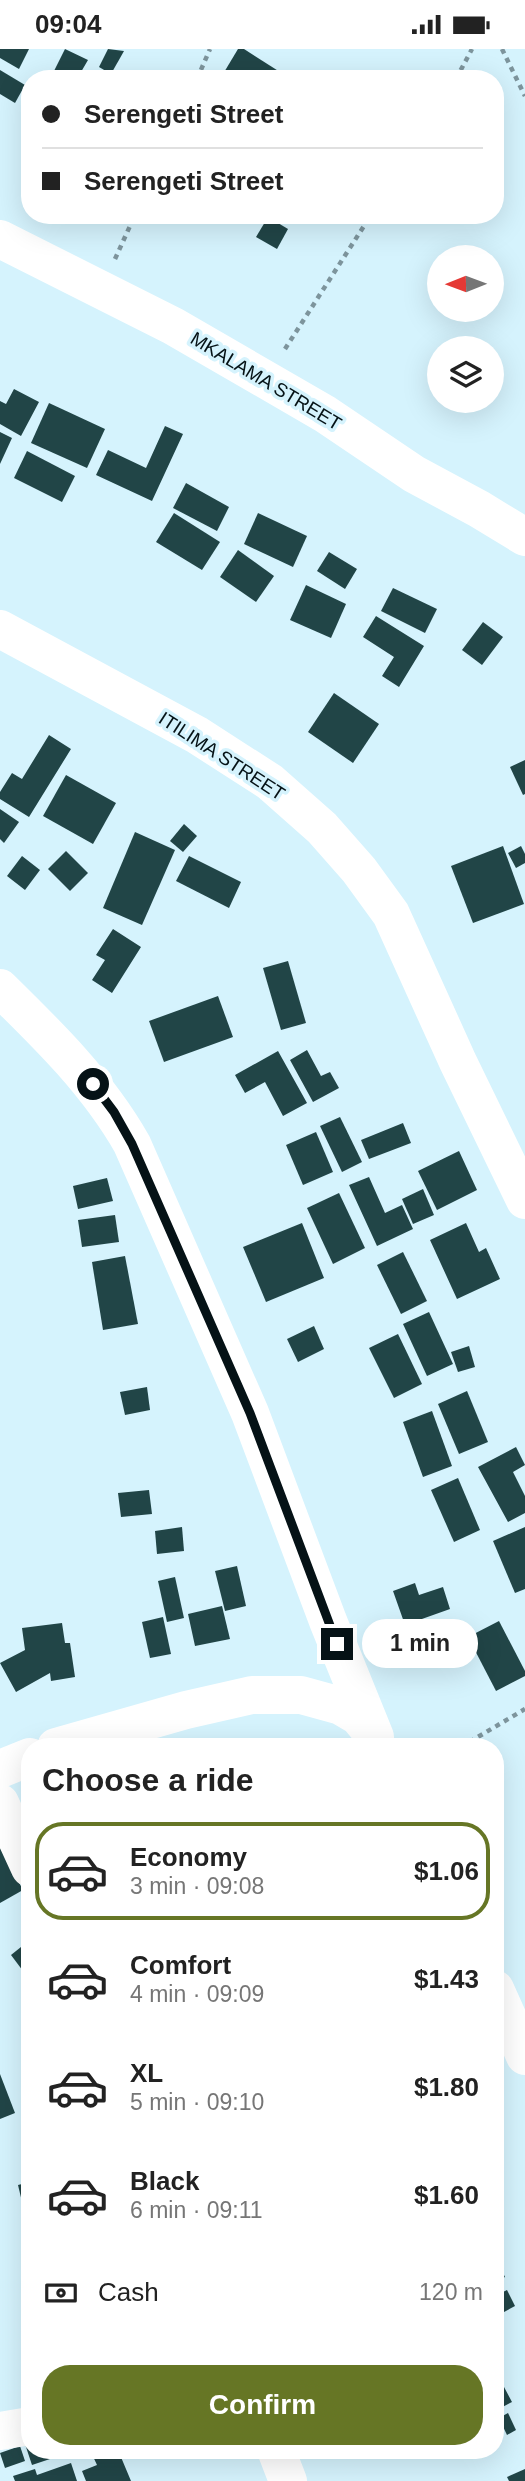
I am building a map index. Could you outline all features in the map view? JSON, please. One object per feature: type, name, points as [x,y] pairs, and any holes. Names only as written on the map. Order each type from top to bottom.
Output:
[{"type":"street","name":"MKALAMA STREET","points":[[0,239],[173,326],[325,414],[414,474],[480,509],[525,537]]},
{"type":"street","name":"ITILIMA STREET","points":[[0,629],[197,735],[270,782],[322,828],[359,870],[391,914],[458,1062],[525,1200]]},
{"type":"street","points":[[0,988],[93,1084],[114,1112],[132,1144],[250,1413],[328,1621],[376,1738]]},
{"type":"street","points":[[88,1738],[186,1710],[252,1695],[301,1695],[341,1706],[358,1716],[375,1738]]},
{"type":"street","points":[[0,1769],[21,1761]]},
{"type":"street","points":[[0,1803],[21,1848]]},
{"type":"street","points":[[504,2009],[525,2056]]},
{"type":"street","points":[[0,2431],[21,2428]]},
{"type":"street","points":[[279,2459],[288,2481]]},
{"type":"path","points":[[201,70],[210,49]]},
{"type":"path","points":[[461,70],[472,49]]},
{"type":"path","points":[[502,49],[525,96]]},
{"type":"path","points":[[101,289],[131,224]]},
{"type":"path","points":[[267,380],[365,224]]},
{"type":"path","points":[[476,1738],[525,1709]]},
{"type":"building","points":[[0,49],[29,49],[19,69],[0,58]]},
{"type":"building","points":[[65,49],[88,60],[82,70],[54,70]]},
{"type":"building","points":[[108,49],[124,51],[113,70],[99,67]]},
{"type":"building","points":[[238,49],[244,49],[277,70],[225,70]]},
{"type":"building","points":[[0,70],[21,83],[21,92],[15,103],[0,94]]},
{"type":"building","points":[[264,224],[280,224],[288,229],[277,249],[256,237]]},
{"type":"building","points":[[14,389],[39,402],[21,436],[0,424],[0,401],[6,404]]},
{"type":"building","points":[[49,403],[105,429],[87,468],[31,443]]},
{"type":"building","points":[[165,426],[183,434],[152,501],[96,475],[108,450],[146,468]]},
{"type":"building","points":[[0,432],[12,438],[0,464]]},
{"type":"building","points":[[27,451],[75,476],[62,502],[14,478]]},
{"type":"building","points":[[186,483],[229,507],[217,531],[173,508]]},
{"type":"building","points":[[174,513],[220,542],[202,570],[156,542]]},
{"type":"building","points":[[258,513],[307,536],[293,567],[244,544]]},
{"type":"building","points":[[238,550],[274,576],[256,602],[220,577]]},
{"type":"building","points":[[329,552],[357,569],[345,589],[317,571]]},
{"type":"building","points":[[306,585],[346,604],[331,638],[290,620]]},
{"type":"building","points":[[393,588],[437,609],[425,633],[381,611]]},
{"type":"building","points":[[376,616],[424,646],[399,687],[382,676],[394,657],[363,637]]},
{"type":"building","points":[[483,622],[503,637],[482,665],[462,650]]},
{"type":"building","points":[[334,693],[379,724],[353,763],[308,732]]},
{"type":"building","points":[[49,735],[71,749],[29,817],[0,799],[0,792],[12,773],[22,779]]},
{"type":"building","points":[[525,760],[525,794],[523,795],[510,767]]},
{"type":"building","points":[[66,775],[116,803],[93,844],[43,816]]},
{"type":"building","points":[[0,809],[19,822],[4,843],[0,839]]},
{"type":"building","points":[[184,824],[197,836],[183,852],[170,841]]},
{"type":"building","points":[[135,832],[175,850],[142,925],[103,908]]},
{"type":"building","points":[[503,846],[524,904],[473,923],[451,866]]},
{"type":"building","points":[[521,846],[525,863],[516,868],[508,853]]},
{"type":"building","points":[[66,851],[88,873],[70,891],[48,869]]},
{"type":"building","points":[[22,856],[40,870],[25,890],[7,876]]},
{"type":"building","points":[[189,856],[241,882],[229,908],[176,881]]},
{"type":"building","points":[[113,929],[141,947],[112,993],[92,980],[105,960],[96,955]]},
{"type":"building","points":[[288,961],[306,1023],[281,1030],[263,968]]},
{"type":"building","points":[[218,996],[233,1037],[164,1062],[149,1021]]},
{"type":"building","points":[[307,1050],[321,1076],[330,1072],[339,1088],[313,1102],[290,1060]]},
{"type":"building","points":[[278,1051],[307,1103],[283,1116],[265,1082],[245,1093],[235,1075]]},
{"type":"building","points":[[340,1117],[362,1162],[342,1172],[320,1126]]},
{"type":"building","points":[[403,1123],[411,1143],[369,1159],[361,1140]]},
{"type":"building","points":[[316,1132],[333,1172],[303,1185],[286,1145]]},
{"type":"building","points":[[459,1151],[477,1190],[437,1210],[418,1171]]},
{"type":"building","points":[[369,1177],[385,1213],[402,1205],[413,1229],[377,1246],[349,1185]]},
{"type":"building","points":[[107,1178],[113,1201],[78,1209],[73,1186]]},
{"type":"building","points":[[423,1189],[434,1215],[413,1224],[402,1199]]},
{"type":"building","points":[[339,1193],[365,1248],[333,1264],[307,1208]]},
{"type":"building","points":[[115,1215],[119,1242],[82,1247],[78,1220]]},
{"type":"building","points":[[302,1223],[324,1278],[266,1302],[243,1247]]},
{"type":"building","points":[[466,1223],[479,1252],[486,1248],[500,1279],[457,1299],[430,1240]]},
{"type":"building","points":[[403,1252],[427,1301],[401,1314],[377,1265]]},
{"type":"building","points":[[125,1256],[138,1324],[103,1330],[92,1262]]},
{"type":"building","points":[[429,1312],[453,1364],[427,1376],[403,1324]]},
{"type":"building","points":[[314,1326],[324,1349],[298,1362],[287,1339]]},
{"type":"building","points":[[398,1334],[422,1384],[394,1398],[369,1348]]},
{"type":"building","points":[[469,1346],[475,1367],[458,1372],[451,1352]]},
{"type":"building","points":[[147,1387],[150,1410],[125,1415],[120,1392]]},
{"type":"building","points":[[467,1391],[488,1442],[459,1454],[438,1404]]},
{"type":"building","points":[[432,1411],[452,1466],[423,1477],[403,1422]]},
{"type":"building","points":[[516,1447],[525,1465],[513,1472],[525,1496],[525,1513],[508,1522],[478,1467]]},
{"type":"building","points":[[458,1478],[480,1530],[454,1542],[431,1490]]},
{"type":"building","points":[[149,1490],[152,1514],[121,1517],[118,1493]]},
{"type":"building","points":[[182,1527],[184,1551],[157,1554],[155,1531]]},
{"type":"building","points":[[525,1527],[525,1589],[515,1593],[493,1541]]},
{"type":"building","points":[[237,1566],[246,1606],[225,1611],[215,1571]]},
{"type":"building","points":[[175,1577],[184,1618],[167,1622],[158,1581]]},
{"type":"building","points":[[415,1583],[419,1595],[443,1587],[450,1609],[405,1625],[393,1591]]},
{"type":"building","points":[[222,1606],[230,1639],[195,1646],[188,1614]]},
{"type":"building","points":[[163,1617],[171,1654],[150,1658],[142,1622]]},
{"type":"building","points":[[499,1621],[525,1671],[525,1676],[496,1691],[468,1637]]},
{"type":"building","points":[[62,1623],[65,1643],[70,1643],[75,1677],[51,1681],[50,1673],[16,1692],[0,1663],[25,1650],[22,1628]]},
{"type":"building","points":[[0,1847],[21,1891],[0,1903]]},
{"type":"building","points":[[21,1947],[21,1968],[11,1955]]},
{"type":"building","points":[[0,2074],[15,2113],[0,2119]]},
{"type":"building","points":[[507,2290],[515,2306],[504,2312],[504,2292]]},
{"type":"building","points":[[504,2387],[512,2402],[504,2406]]},
{"type":"building","points":[[508,2413],[516,2430],[507,2435],[504,2429],[504,2415]]},
{"type":"building","points":[[20,2446],[21,2459],[25,2461],[5,2468],[0,2453]]},
{"type":"building","points":[[30,2459],[50,2459],[32,2465]]},
{"type":"building","points":[[94,2459],[122,2459],[131,2481],[86,2481],[82,2471],[97,2465]]},
{"type":"building","points":[[71,2463],[77,2481],[15,2481],[13,2476],[35,2469],[37,2475]]},
{"type":"building","points":[[525,2469],[525,2481],[509,2481],[507,2477]]},
{"type":"route","points":[[93,1084],[114,1112],[132,1144],[250,1413],[337,1644]]}]
